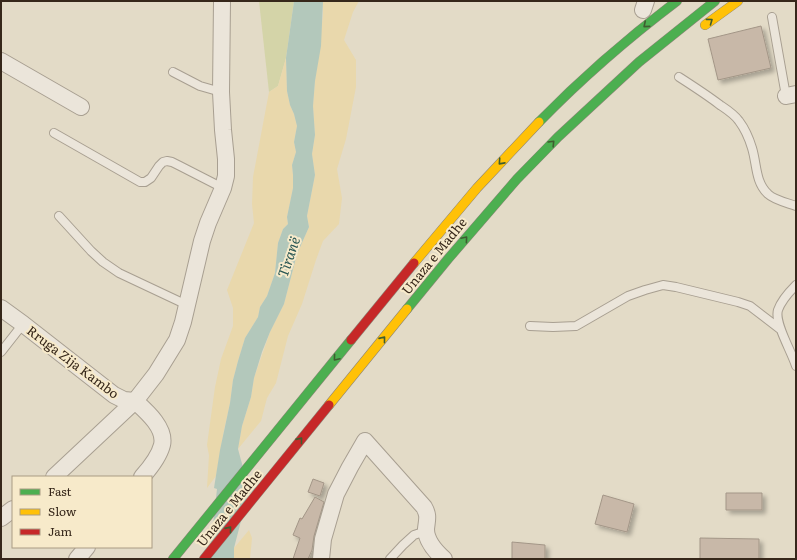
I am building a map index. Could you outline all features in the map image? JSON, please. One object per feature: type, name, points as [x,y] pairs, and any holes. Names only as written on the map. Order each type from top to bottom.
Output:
[{"type":"highway","name":"Unaza e Madhe","points":[[173,559],[426,248],[486,178],[545,115],[610,55],[649,22],[677,1]]},
{"type":"highway","name":"Unaza e Madhe","points":[[204,559],[448,259],[517,179],[567,128],[639,62],[715,1]]},
{"type":"highway","points":[[696,31],[738,1]]},
{"type":"highway","points":[[545,115],[569,80]]},
{"type":"highway","points":[[567,128],[581,123],[599,111]]},
{"type":"street","points":[[143,476],[159,453],[163,443],[162,434],[150,414],[135,401],[156,374],[177,340],[183,322],[202,241],[223,188],[226,176],[221,92],[220,1]]},
{"type":"street","points":[[1,61],[81,107]]},
{"type":"street","name":"Rruga Zija Kambo","points":[[1,308],[114,395],[124,400],[135,401]]},
{"type":"street","name":"Rruga Zija Kambo","points":[[55,476],[135,401]]},
{"type":"street","points":[[320,559],[323,539],[336,494],[365,441],[424,507],[428,514],[426,531],[430,543],[437,553],[444,559]]},
{"type":"street","points":[[1,518],[12,510]]},
{"type":"street","points":[[77,559],[86,548]]},
{"type":"lane","points":[[772,17],[791,95]]},
{"type":"lane","points":[[173,72],[200,86],[221,92]]},
{"type":"lane","points":[[679,77],[706,94],[738,119],[747,133],[752,147],[758,178],[762,187],[768,195],[796,206]]},
{"type":"lane","points":[[54,133],[140,182],[145,182],[151,178],[162,162],[172,162],[223,188]]},
{"type":"lane","points":[[59,216],[103,262],[119,273],[187,305]]},
{"type":"lane","points":[[530,326],[576,326],[628,296],[663,285],[750,306],[780,329]]},
{"type":"lane","points":[[796,285],[782,301],[777,311],[780,329],[790,349],[796,366]]},
{"type":"lane","points":[[1,352],[23,324]]},
{"type":"lane","points":[[390,559],[414,535],[426,531]]},
{"type":"green space","points":[[259,1],[294,1],[286,58],[278,86],[269,92]]},
{"type":"sand","points":[[323,1],[359,1],[353,12],[344,40],[356,60],[356,87],[346,139],[337,169],[342,198],[339,224],[323,241],[302,304],[288,336],[276,383],[267,398],[261,421],[238,449],[242,426],[251,397],[254,378],[270,332],[284,304],[297,254],[309,227],[307,216],[315,175],[312,154],[315,135],[313,106],[323,15]]},
{"type":"sand","points":[[286,58],[287,91],[297,126],[294,142],[296,152],[292,165],[293,188],[287,217],[288,224],[283,229],[278,243],[275,273],[267,296],[260,307],[258,317],[245,338],[233,380],[216,476],[207,488],[209,455],[207,445],[215,387],[221,359],[233,326],[233,308],[227,290],[254,223],[252,204],[253,177],[269,92],[278,86]]},
{"type":"sand","points":[[249,530],[252,538],[250,559],[234,559],[234,548]]},
{"type":"water","name":"Tiranë","points":[[294,1],[323,1],[321,46],[315,81],[313,106],[315,135],[312,154],[315,175],[307,216],[309,227],[297,254],[284,304],[262,352],[242,426],[238,449],[248,486],[259,488],[248,494],[234,548],[234,559],[209,559],[217,489],[214,488],[233,380],[245,338],[258,317],[260,307],[267,296],[275,273],[278,243],[283,229],[288,224],[287,217],[293,188],[292,165],[296,152],[294,142],[297,126],[287,91],[286,58]]},
{"type":"building","points":[[761,26],[771,68],[718,80],[708,39]]},
{"type":"building","points":[[313,479],[324,483],[320,496],[308,492]]},
{"type":"building","points":[[726,493],[762,493],[762,510],[726,510]]},
{"type":"building","points":[[603,495],[634,504],[627,532],[595,524]]},
{"type":"building","points":[[315,497],[324,502],[314,536],[312,550],[308,559],[293,559],[300,538],[293,535],[300,518],[302,519]]},
{"type":"building","points":[[700,538],[759,539],[759,559],[700,559]]},
{"type":"building","points":[[512,542],[545,545],[545,559],[512,559]]},
{"type":"traffic: fast","points":[[539,122],[606,59],[677,1]]},
{"type":"traffic: fast","points":[[407,309],[517,179],[558,137],[639,62],[715,1]]},
{"type":"traffic: fast","points":[[173,559],[351,340]]},
{"type":"traffic: slow","points":[[705,25],[738,1]]},
{"type":"traffic: slow","points":[[414,263],[477,188],[539,122]]},
{"type":"traffic: slow","points":[[329,405],[407,309]]},
{"type":"traffic: jam","points":[[351,340],[414,263]]},
{"type":"traffic: jam","points":[[204,559],[329,405]]}]
